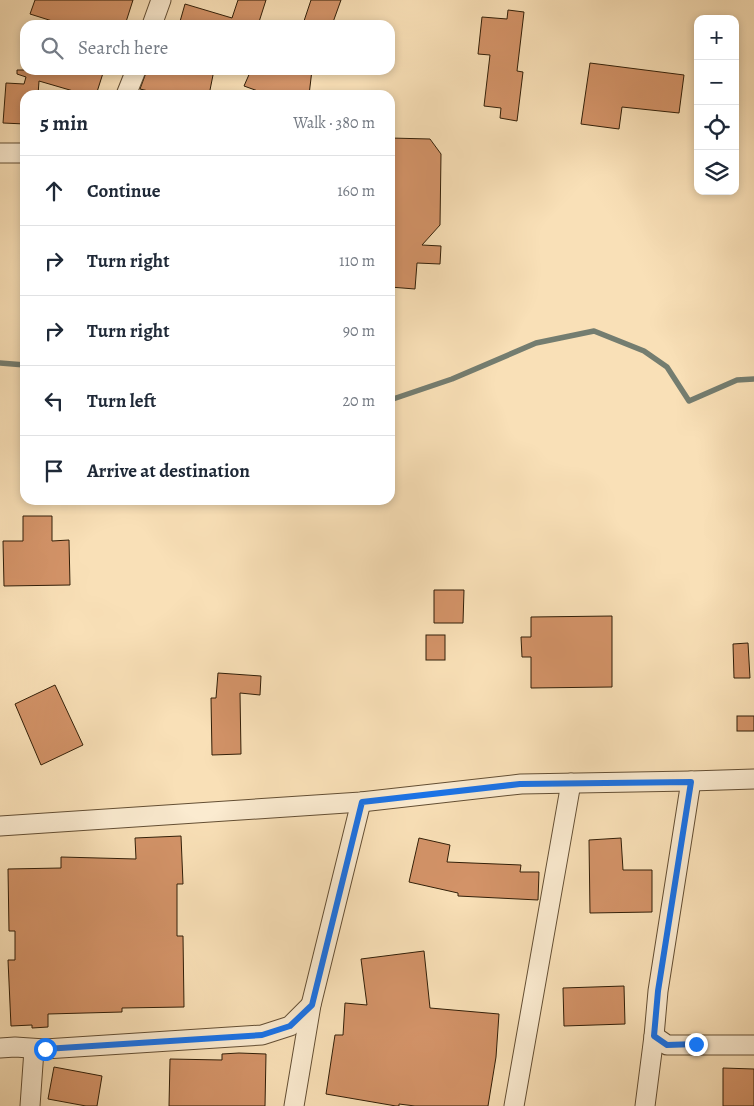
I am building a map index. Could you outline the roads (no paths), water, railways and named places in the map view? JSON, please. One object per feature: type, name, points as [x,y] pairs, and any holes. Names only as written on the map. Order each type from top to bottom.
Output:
[{"type":"street","points":[[154,20],[161,0]]},
{"type":"street","points":[[128,90],[134,75]]},
{"type":"street","points":[[0,153],[20,153]]},
{"type":"street","points":[[0,826],[362,802],[520,784],[691,782],[754,779]]},
{"type":"street","points":[[646,1106],[658,991],[691,782]]},
{"type":"street","points":[[514,1106],[572,783]]},
{"type":"street","points":[[294,1106],[312,1005],[362,802]]},
{"type":"street","points":[[0,1048],[14,1047],[34,1050],[262,1035],[290,1026],[312,1005]]},
{"type":"street","points":[[654,1036],[667,1045],[754,1045]]},
{"type":"street","points":[[30,1106],[34,1050]]},
{"type":"waterway","points":[[395,398],[452,379],[536,343],[594,331],[644,351],[667,367],[689,401],[737,380],[754,379]]},
{"type":"waterway","points":[[0,363],[20,365]]}]
